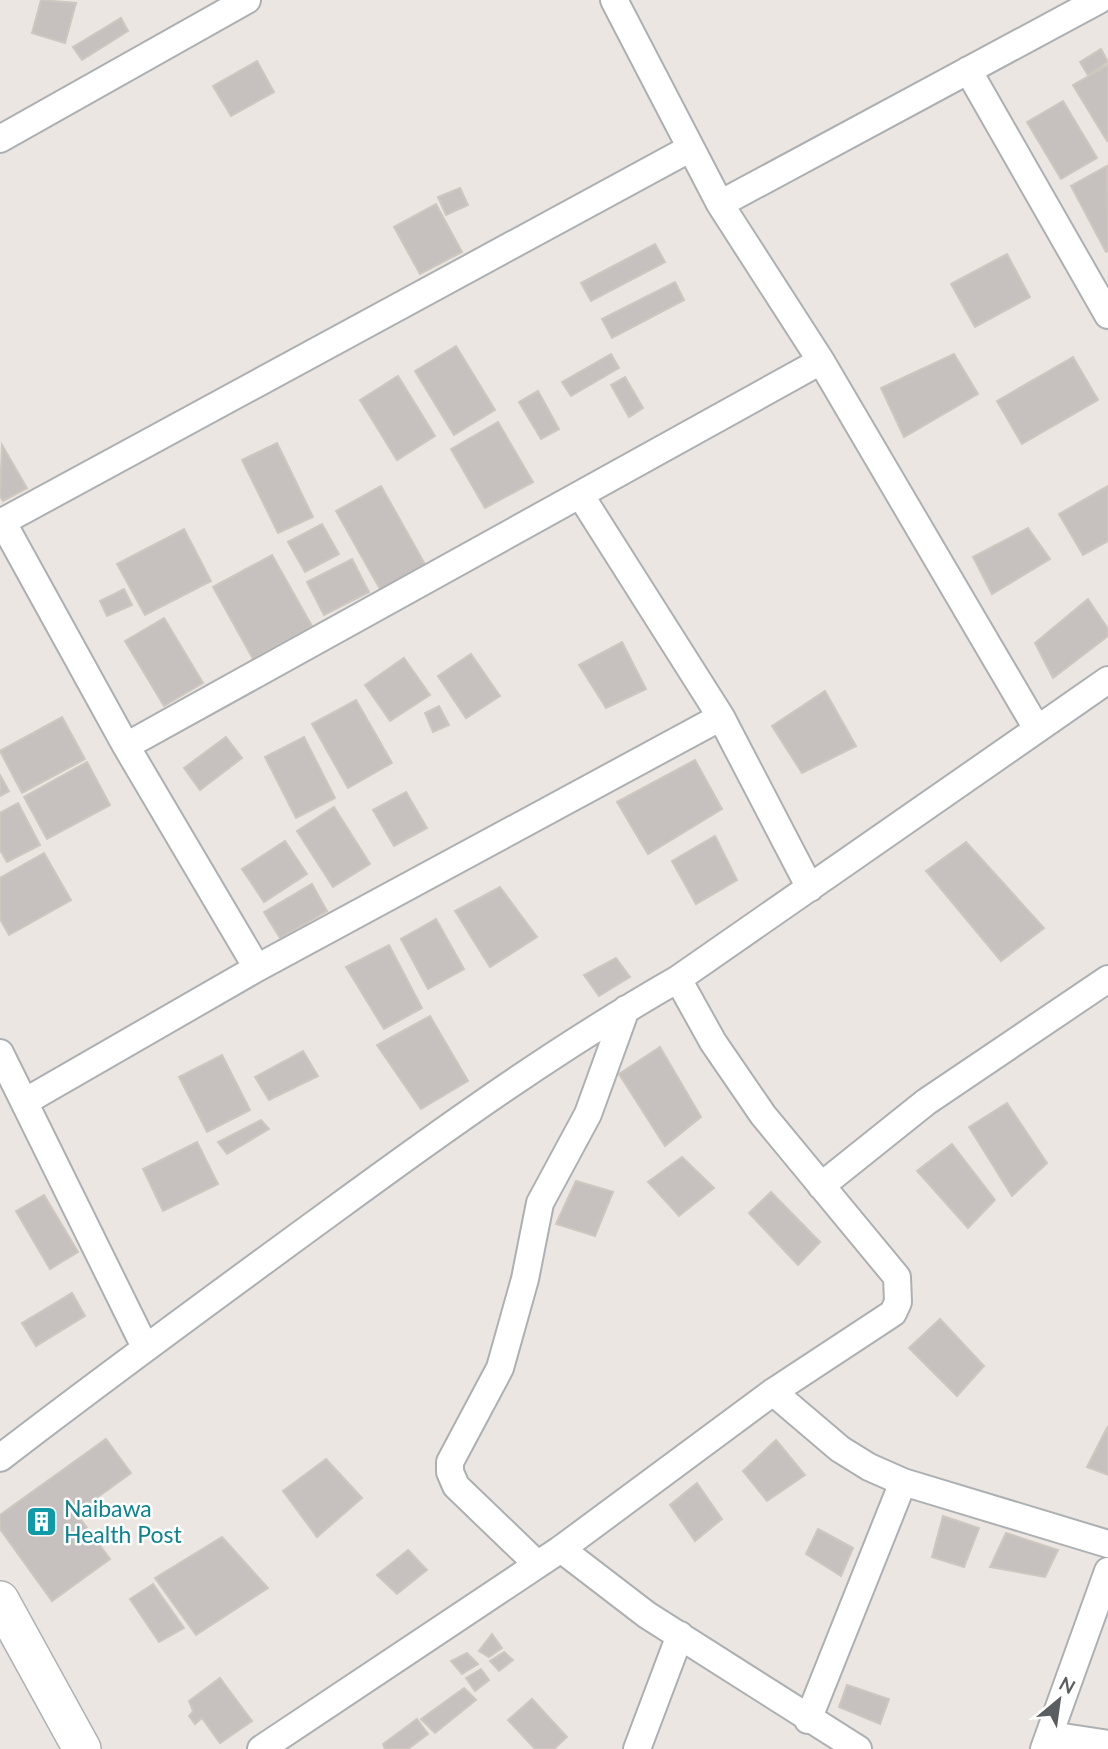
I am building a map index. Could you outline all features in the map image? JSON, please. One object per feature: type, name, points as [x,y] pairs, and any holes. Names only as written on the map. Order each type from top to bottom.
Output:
[{"type":"street","points":[[198,27],[203,0]]},
{"type":"street","points":[[0,139],[247,0]]},
{"type":"street","points":[[614,0],[689,149],[720,204],[821,361],[1037,727]]},
{"type":"street","points":[[720,204],[1098,0]]},
{"type":"street","points":[[968,70],[1105,302]]},
{"type":"street","points":[[257,968],[126,747],[1,522],[689,149]]},
{"type":"street","points":[[126,747],[821,361]]},
{"type":"street","points":[[581,496],[720,717],[810,888]]},
{"type":"street","points":[[0,1458],[145,1347],[450,1125],[626,1009],[678,979],[1108,680]]},
{"type":"street","points":[[26,1101],[257,968],[720,717]]},
{"type":"street","points":[[264,1748],[510,1584],[536,1563],[561,1549],[773,1392],[893,1313],[898,1302],[897,1277],[762,1115],[713,1042],[678,979]]},
{"type":"street","points":[[821,1186],[926,1102],[1108,979]]},
{"type":"street","points":[[536,1563],[456,1486],[450,1472],[450,1462],[499,1368],[525,1279],[540,1203],[588,1114],[626,1009]]},
{"type":"street","points":[[0,1052],[145,1347]]},
{"type":"street","points":[[773,1392],[840,1449],[869,1467],[903,1482],[1108,1544]]},
{"type":"street","points":[[808,1720],[903,1482]]},
{"type":"street","points":[[561,1549],[648,1615],[808,1720],[858,1749]]},
{"type":"street","points":[[1107,1575],[1047,1742],[1108,1744]]},
{"type":"street","points":[[0,1601],[82,1749]]},
{"type":"street","points":[[638,1749],[680,1635]]},
{"type":"building","points":[[41,0],[76,3],[65,43],[32,33]]},
{"type":"building","points":[[121,18],[128,31],[82,60],[73,47]]},
{"type":"building","points":[[1101,49],[1108,62],[1088,75],[1080,62]]},
{"type":"building","points":[[257,61],[274,92],[231,116],[213,86]]},
{"type":"building","points":[[1108,65],[1108,140],[1107,141],[1073,85]]},
{"type":"building","points":[[1063,101],[1097,158],[1061,179],[1027,122]]},
{"type":"building","points":[[1107,166],[1108,251],[1106,252],[1071,186]]},
{"type":"building","points":[[460,188],[468,205],[446,215],[438,197]]},
{"type":"building","points":[[436,204],[462,252],[420,274],[394,227]]},
{"type":"building","points":[[655,244],[665,262],[591,301],[581,283]]},
{"type":"building","points":[[1007,254],[1030,297],[975,327],[951,284]]},
{"type":"building","points":[[675,282],[684,300],[612,338],[602,319]]},
{"type":"building","points":[[456,346],[495,410],[454,435],[415,371]]},
{"type":"building","points":[[611,354],[619,368],[571,396],[562,382]]},
{"type":"building","points":[[954,354],[978,394],[904,437],[881,388]]},
{"type":"building","points":[[1073,357],[1098,400],[1022,444],[997,401]]},
{"type":"building","points":[[398,376],[435,436],[397,460],[360,400]]},
{"type":"building","points":[[625,377],[643,408],[629,417],[611,385]]},
{"type":"building","points":[[538,391],[559,429],[541,439],[519,402]]},
{"type":"building","points":[[498,422],[533,482],[485,508],[451,449]]},
{"type":"building","points":[[277,443],[313,517],[278,533],[242,460]]},
{"type":"building","points":[[2,445],[27,488],[3,501],[0,496]]},
{"type":"building","points":[[381,486],[426,566],[381,591],[336,511]]},
{"type":"building","points":[[1108,486],[1108,541],[1083,555],[1059,514]]},
{"type":"building","points":[[322,524],[339,554],[305,572],[288,542]]},
{"type":"building","points":[[1028,528],[1050,559],[992,594],[973,557]]},
{"type":"building","points":[[184,529],[211,581],[145,615],[117,564]]},
{"type":"building","points":[[272,555],[312,626],[253,659],[213,587]]},
{"type":"building","points":[[352,559],[369,592],[324,615],[307,582]]},
{"type":"building","points":[[124,589],[132,605],[107,616],[100,601]]},
{"type":"building","points":[[1088,599],[1108,629],[1108,636],[1053,678],[1035,643]]},
{"type":"building","points":[[164,618],[203,683],[164,706],[125,641]]},
{"type":"building","points":[[622,642],[646,689],[606,708],[579,665]]},
{"type":"building","points":[[471,654],[500,696],[466,718],[438,676]]},
{"type":"building","points":[[404,658],[430,695],[390,721],[365,685]]},
{"type":"building","points":[[825,691],[856,746],[802,773],[772,726]]},
{"type":"building","points":[[356,700],[392,763],[348,788],[312,724]]},
{"type":"building","points":[[439,706],[449,725],[433,732],[425,713]]},
{"type":"building","points":[[62,717],[85,759],[22,793],[0,751]]},
{"type":"building","points":[[226,737],[242,758],[200,790],[184,768]]},
{"type":"building","points":[[304,737],[335,798],[296,818],[265,757]]},
{"type":"building","points":[[695,760],[722,809],[648,854],[617,802]]},
{"type":"building","points":[[87,762],[110,805],[47,839],[24,797]]},
{"type":"building","points":[[0,775],[9,791],[0,796]]},
{"type":"building","points":[[406,792],[427,828],[394,846],[373,810]]},
{"type":"building","points":[[18,803],[40,845],[7,862],[0,850],[0,813]]},
{"type":"building","points":[[334,807],[370,864],[333,887],[297,831]]},
{"type":"building","points":[[715,836],[737,880],[696,904],[672,861]]},
{"type":"building","points":[[285,841],[307,874],[264,902],[242,869]]},
{"type":"building","points":[[966,842],[1044,928],[1001,961],[926,871]]},
{"type":"building","points":[[44,853],[71,900],[9,935],[0,919],[0,878]]},
{"type":"building","points":[[312,884],[327,911],[280,938],[264,912]]},
{"type":"building","points":[[500,887],[537,937],[490,967],[455,911]]},
{"type":"building","points":[[436,919],[464,969],[428,989],[401,939]]},
{"type":"building","points":[[389,945],[422,1008],[384,1029],[346,967]]},
{"type":"building","points":[[616,958],[630,977],[599,996],[584,975]]},
{"type":"building","points":[[430,1016],[468,1081],[421,1109],[377,1045]]},
{"type":"building","points":[[660,1047],[701,1117],[665,1146],[619,1074]]},
{"type":"building","points":[[303,1051],[318,1076],[269,1100],[255,1077]]},
{"type":"building","points":[[222,1055],[250,1110],[207,1132],[179,1077]]},
{"type":"building","points":[[1007,1103],[1047,1163],[1012,1196],[969,1127]]},
{"type":"building","points":[[261,1120],[269,1129],[227,1154],[218,1142]]},
{"type":"building","points":[[197,1142],[218,1184],[163,1211],[143,1169]]},
{"type":"building","points":[[952,1144],[995,1200],[968,1228],[917,1171]]},
{"type":"building","points":[[682,1157],[714,1188],[679,1216],[648,1182]]},
{"type":"building","points":[[576,1181],[613,1192],[595,1236],[556,1224]]},
{"type":"building","points":[[771,1192],[820,1242],[798,1265],[749,1213]]},
{"type":"building","points":[[44,1195],[78,1252],[50,1269],[16,1211]]},
{"type":"building","points":[[72,1293],[85,1316],[36,1346],[22,1323]]},
{"type":"building","points":[[940,1319],[984,1366],[957,1396],[909,1348]]},
{"type":"building","points":[[1108,1426],[1108,1475],[1087,1467]]},
{"type":"building","name":"Naibawa Health Post","points":[[106,1439],[131,1473],[76,1513],[110,1559],[52,1601],[0,1529],[0,1515]]},
{"type":"building","points":[[776,1440],[805,1475],[767,1501],[743,1471]]},
{"type":"building","points":[[326,1459],[362,1498],[317,1537],[283,1491]]},
{"type":"building","points":[[697,1483],[722,1519],[695,1541],[670,1505]]},
{"type":"building","points":[[943,1516],[979,1528],[964,1567],[932,1557]]},
{"type":"building","points":[[818,1529],[853,1548],[841,1576],[806,1554]]},
{"type":"building","points":[[1006,1533],[1058,1550],[1045,1577],[990,1567]]},
{"type":"building","points":[[222,1537],[268,1588],[196,1635],[155,1578]]},
{"type":"building","points":[[408,1550],[427,1570],[397,1594],[377,1575]]},
{"type":"building","points":[[153,1584],[184,1628],[159,1642],[130,1599]]},
{"type":"building","points":[[492,1634],[502,1648],[489,1657],[479,1651]]},
{"type":"building","points":[[504,1652],[513,1660],[499,1671],[490,1661]]},
{"type":"building","points":[[467,1653],[478,1664],[462,1674],[451,1661]]},
{"type":"building","points":[[481,1669],[489,1680],[475,1691],[466,1678]]},
{"type":"building","points":[[220,1678],[252,1721],[220,1743],[202,1718],[195,1724],[189,1716],[193,1711],[189,1701]]},
{"type":"building","points":[[847,1685],[889,1699],[880,1724],[839,1707]]},
{"type":"building","points":[[464,1688],[476,1700],[435,1733],[421,1719]]},
{"type":"building","points":[[532,1699],[567,1737],[554,1749],[535,1749],[508,1720]]},
{"type":"building","points":[[417,1719],[428,1734],[408,1749],[385,1749],[383,1744]]},
{"type":"place","name":"Naibawa Health Post","points":[[41,1522]]}]
